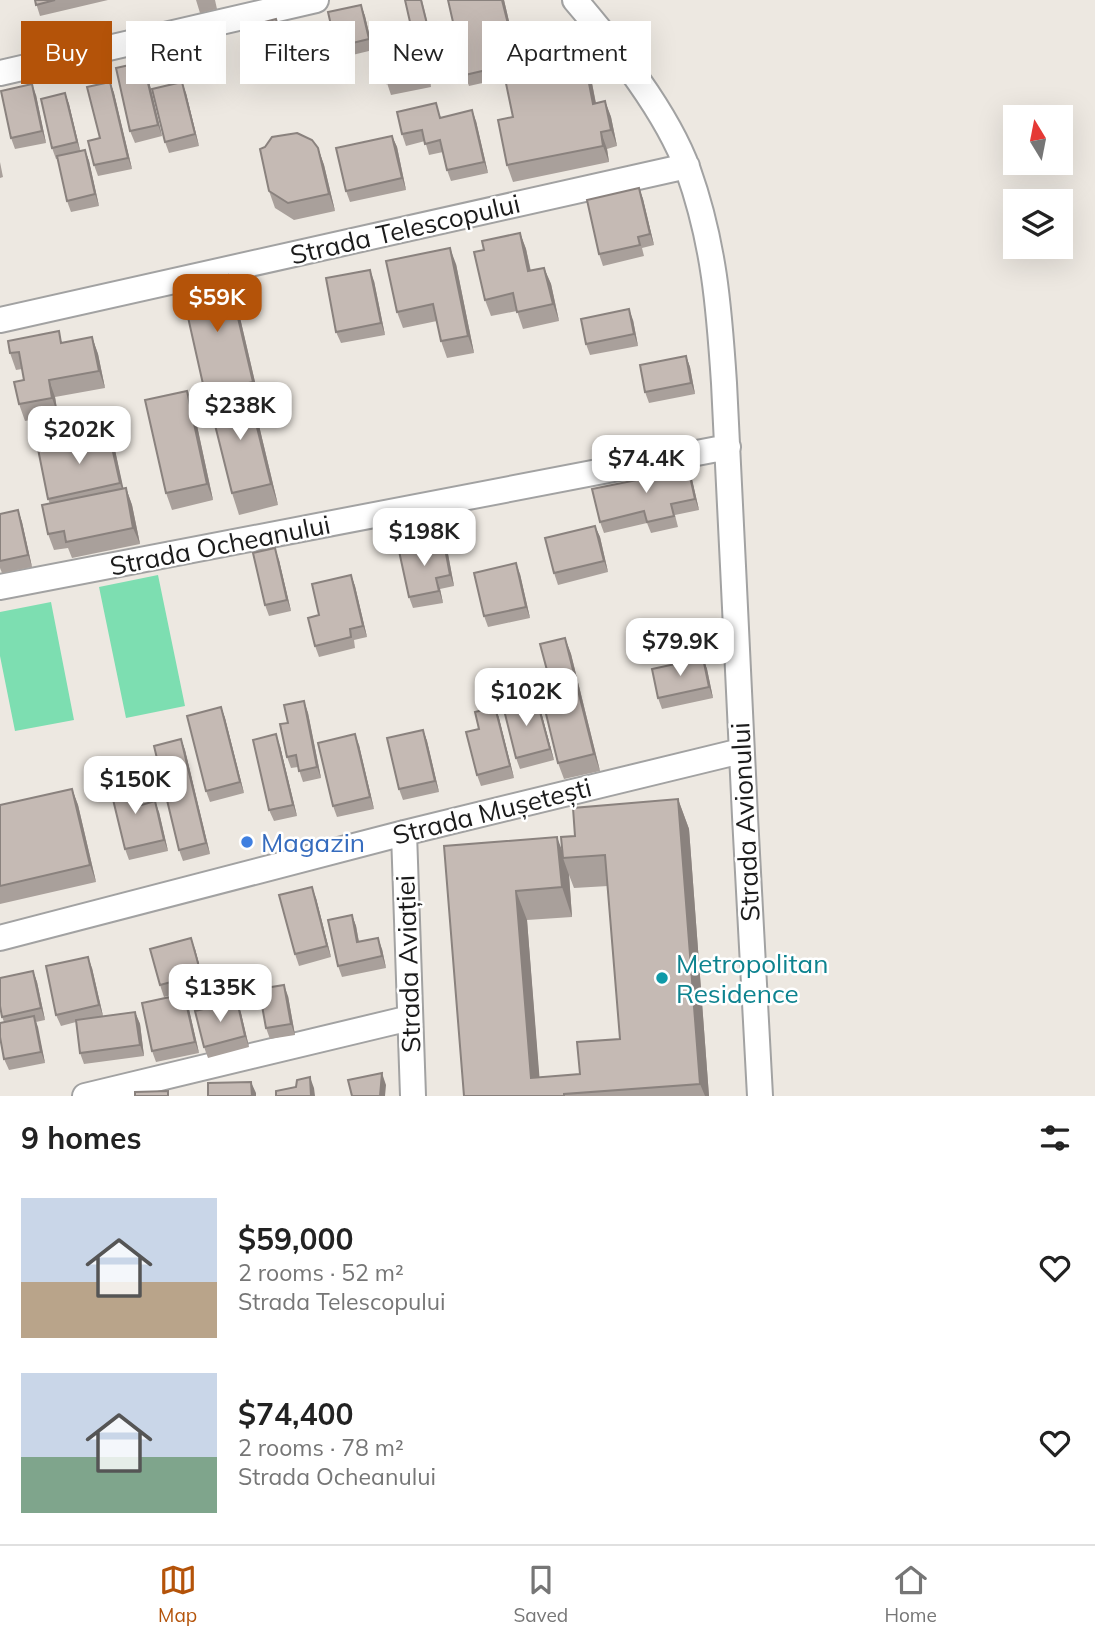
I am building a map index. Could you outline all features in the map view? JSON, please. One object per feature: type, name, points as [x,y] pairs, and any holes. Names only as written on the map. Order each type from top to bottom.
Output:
[{"type":"street","points":[[0,73],[316,0]]},
{"type":"street","name":"Strada Avionului","points":[[575,0],[610,42],[657,108],[687,166],[703,215],[712,257],[718,299],[728,447],[760,1096]]},
{"type":"street","name":"Strada Telescopului","points":[[0,320],[687,166]]},
{"type":"street","name":"Strada Ocheanului","points":[[0,587],[728,447]]},
{"type":"street","name":"Strada Mușetești","points":[[0,938],[404,833],[741,751]]},
{"type":"street","name":"Strada Aviației","points":[[404,833],[412,1096]]},
{"type":"street","points":[[85,1096],[410,1018]]},
{"type":"green space","points":[[158,575],[185,706],[126,718],[99,587]]},
{"type":"green space","points":[[51,602],[74,720],[15,731],[0,656],[0,612]]},
{"type":"building","points":[[35,0],[55,0],[36,5]]},
{"type":"building","points":[[405,0],[421,0],[426,21],[410,21]]},
{"type":"building","points":[[448,0],[502,0],[507,21],[482,21],[482,71],[468,74],[468,21],[453,21]]},
{"type":"building","points":[[361,5],[369,39],[355,42],[355,21],[330,21],[328,12]]},
{"type":"building","points":[[126,66],[126,84],[148,84],[158,125],[130,131],[116,68]]},
{"type":"building","points":[[32,84],[42,131],[11,138],[1,91]]},
{"type":"building","points":[[110,84],[128,158],[94,165],[88,141],[100,138],[87,87]]},
{"type":"building","points":[[182,84],[195,134],[165,142],[152,89]]},
{"type":"building","points":[[506,84],[589,84],[593,104],[605,101],[611,130],[601,132],[603,146],[507,165],[498,120],[513,117]]},
{"type":"building","points":[[65,93],[77,142],[52,148],[41,99]]},
{"type":"building","points":[[436,103],[440,118],[472,110],[484,162],[447,170],[440,140],[425,144],[422,130],[402,134],[397,112]]},
{"type":"building","points":[[297,133],[312,140],[318,148],[329,194],[288,203],[269,191],[260,149],[265,147],[272,137]]},
{"type":"building","points":[[392,136],[402,178],[346,191],[336,148]]},
{"type":"building","points":[[85,150],[95,194],[67,201],[57,156]]},
{"type":"building","points":[[639,188],[650,234],[638,237],[640,245],[599,254],[587,200]]},
{"type":"building","points":[[520,233],[528,271],[544,268],[553,304],[517,312],[513,293],[485,300],[474,252],[484,250],[482,241]]},
{"type":"building","points":[[450,248],[468,336],[441,341],[433,304],[397,312],[386,261]]},
{"type":"building","points":[[370,270],[381,323],[336,332],[326,278]]},
{"type":"building","points":[[228,275],[253,382],[205,393],[181,286]]},
{"type":"building","points":[[629,309],[634,334],[586,344],[581,319]]},
{"type":"building","points":[[59,331],[61,343],[92,337],[99,371],[49,380],[52,398],[19,404],[14,382],[24,380],[19,352],[10,353],[8,341]]},
{"type":"building","points":[[686,356],[691,383],[645,392],[640,365]]},
{"type":"building","points":[[187,391],[207,484],[166,493],[145,400]]},
{"type":"building","points":[[248,391],[271,484],[232,493],[209,401]]},
{"type":"building","points":[[109,434],[120,483],[48,499],[38,449]]},
{"type":"building","points":[[687,463],[695,499],[671,504],[674,516],[647,522],[644,511],[600,522],[592,489],[637,480],[636,475]]},
{"type":"building","points":[[126,488],[133,528],[66,542],[64,531],[48,534],[42,505]]},
{"type":"building","points":[[18,510],[28,555],[0,561],[0,514]]},
{"type":"building","points":[[595,526],[604,561],[554,573],[545,538]]},
{"type":"building","points":[[444,543],[450,575],[436,578],[439,591],[409,597],[399,551]]},
{"type":"building","points":[[275,548],[287,600],[265,605],[253,553]]},
{"type":"building","points":[[516,563],[526,607],[484,616],[474,573]]},
{"type":"building","points":[[351,575],[363,626],[350,629],[351,637],[315,646],[308,618],[319,615],[312,584]]},
{"type":"building","points":[[565,638],[594,754],[558,763],[537,677],[548,674],[540,644]]},
{"type":"building","points":[[703,658],[709,687],[658,698],[652,669]]},
{"type":"building","points":[[536,697],[550,749],[516,758],[503,706]]},
{"type":"building","points":[[304,701],[317,767],[299,771],[296,755],[287,757],[280,724],[288,723],[284,705]]},
{"type":"building","points":[[221,707],[240,782],[206,791],[187,716]]},
{"type":"building","points":[[495,707],[510,766],[477,775],[466,732],[479,729],[475,712]]},
{"type":"building","points":[[423,730],[435,781],[399,789],[387,738]]},
{"type":"building","points":[[276,734],[293,805],[269,810],[253,740]]},
{"type":"building","points":[[355,734],[370,797],[333,806],[318,743]]},
{"type":"building","points":[[181,739],[206,843],[179,850],[154,746]]},
{"type":"building","points":[[131,778],[138,806],[155,801],[164,840],[125,849],[109,783]]},
{"type":"building","points":[[72,789],[90,865],[0,886],[0,805]]},
{"type":"building","points":[[678,799],[700,1084],[564,1096],[464,1096],[444,846],[557,837],[562,887],[516,891],[531,1078],[580,1074],[577,1042],[620,1039],[605,855],[563,858],[561,837],[575,836],[573,808]]},
{"type":"building","points":[[312,887],[327,946],[295,954],[279,895]]},
{"type":"building","points":[[352,915],[357,942],[378,938],[382,956],[338,966],[328,920]]},
{"type":"building","points":[[191,938],[201,974],[160,985],[150,949]]},
{"type":"building","points":[[88,957],[99,1005],[56,1015],[46,966]]},
{"type":"building","points":[[33,971],[41,1008],[2,1017],[0,978]]},
{"type":"building","points":[[284,985],[291,1024],[266,1028],[259,989]]},
{"type":"building","points":[[184,994],[195,1042],[152,1051],[142,1003]]},
{"type":"building","points":[[237,1001],[245,1036],[204,1047],[195,1011]]},
{"type":"building","points":[[135,1012],[140,1045],[80,1053],[76,1020]]},
{"type":"building","points":[[34,1016],[41,1052],[4,1059],[0,1023]]},
{"type":"building","points":[[382,1073],[380,1096],[352,1096],[348,1080]]},
{"type":"building","points":[[310,1077],[311,1096],[276,1096],[276,1091],[296,1087],[297,1080]]},
{"type":"building","points":[[251,1082],[252,1096],[208,1096],[208,1083]]},
{"type":"building","points":[[168,1091],[168,1096],[135,1096],[135,1092]]},
{"type":"place","name":"Magazin","points":[[247,842]]},
{"type":"place","name":"Metropolitan Residence","points":[[662,978]]}]
